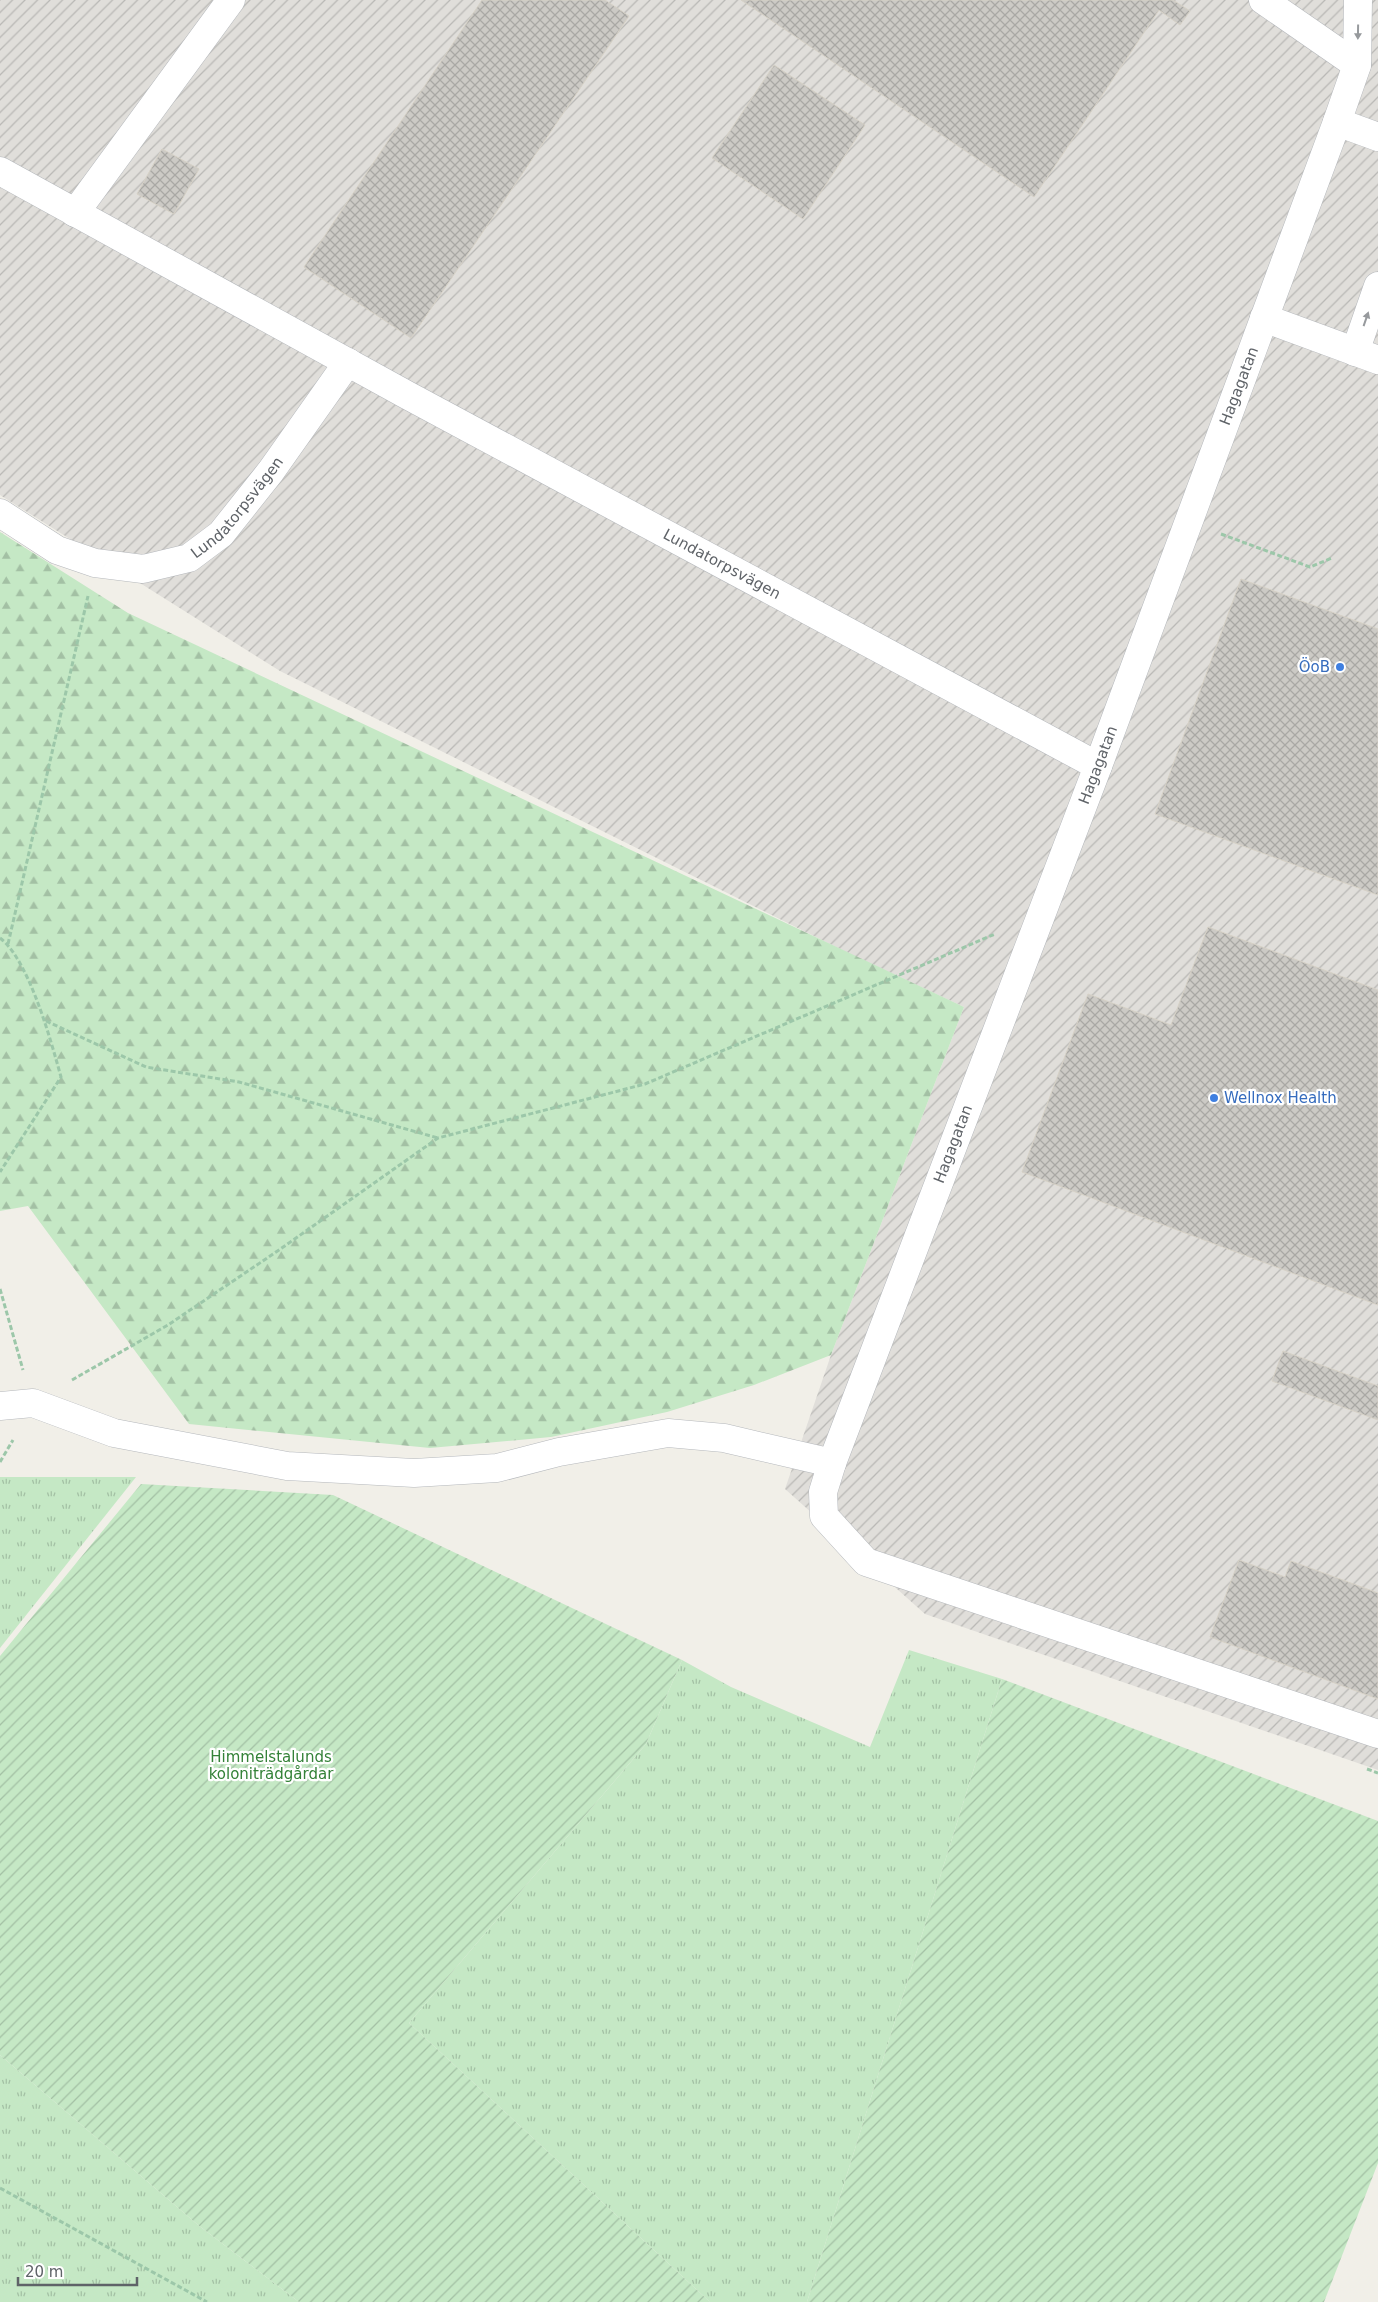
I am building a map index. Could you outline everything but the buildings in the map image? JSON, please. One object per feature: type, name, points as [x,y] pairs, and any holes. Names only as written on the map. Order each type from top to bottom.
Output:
[{"type":"street","points":[[75,213],[231,0]]},
{"type":"street","points":[[1263,0],[1357,65],[1378,47]]},
{"type":"street","name":"Hagagatan","points":[[1358,0],[1357,65],[1337,122],[1098,766],[832,1463],[823,1492],[824,1516],[866,1562],[1378,1734]]},
{"type":"street","points":[[1337,122],[1378,137]]},
{"type":"street","name":"Lundatorpsvägen","points":[[0,171],[348,362],[1098,766]]},
{"type":"street","points":[[1264,318],[1366,356],[1378,286]]},
{"type":"street","name":"Lundatorpsvägen","points":[[0,513],[57,550],[95,563],[143,569],[189,558],[221,534],[271,471],[348,362]]},
{"type":"street","points":[[0,1406],[33,1404],[114,1433],[287,1466],[414,1473],[497,1468],[559,1452],[668,1433],[724,1438],[832,1463]]},
{"type":"path","points":[[1188,521],[1310,567],[1332,558]]},
{"type":"path","points":[[8,944],[65,703],[95,563]]},
{"type":"path","points":[[33,1404],[168,1324],[279,1250],[438,1138],[645,1084],[1041,915]]},
{"type":"path","points":[[0,938],[13,950],[46,1021],[61,1077],[0,1172]]},
{"type":"path","points":[[46,1021],[146,1067],[239,1082],[438,1138]]},
{"type":"path","points":[[0,2188],[207,2302]]},
{"type":"shaded area","points":[[0,0],[1378,0],[1378,1770],[925,1614],[785,1489],[831,1355],[964,1007],[852,955],[280,671],[0,495]]},
{"type":"green space","points":[[0,532],[128,613],[964,1007],[831,1355],[754,1385],[667,1412],[551,1437],[430,1448],[189,1424],[28,1206],[0,1211]]},
{"type":"green space","points":[[0,1477],[136,1477],[0,1648]]},
{"type":"green space","name":"Himmelstalunds koloniträdgårdar","points":[[141,1484],[333,1495],[682,1660],[646,1744],[409,2023],[710,2302],[299,2302],[198,2225],[0,2055],[0,1656]]},
{"type":"green space","points":[[909,1650],[1002,1679],[807,2302],[710,2302],[409,2023],[646,1744],[682,1660],[731,1687],[870,1747]]},
{"type":"green space","points":[[1002,1679],[1378,1821],[1378,2163],[1324,2302],[807,2302]]},
{"type":"green space","points":[[0,2055],[198,2225],[299,2302],[0,2302]]},
{"type":"place","name":"ÖoB","points":[[1340,667]]},
{"type":"place","name":"Wellnox Health","points":[[1214,1098]]}]
